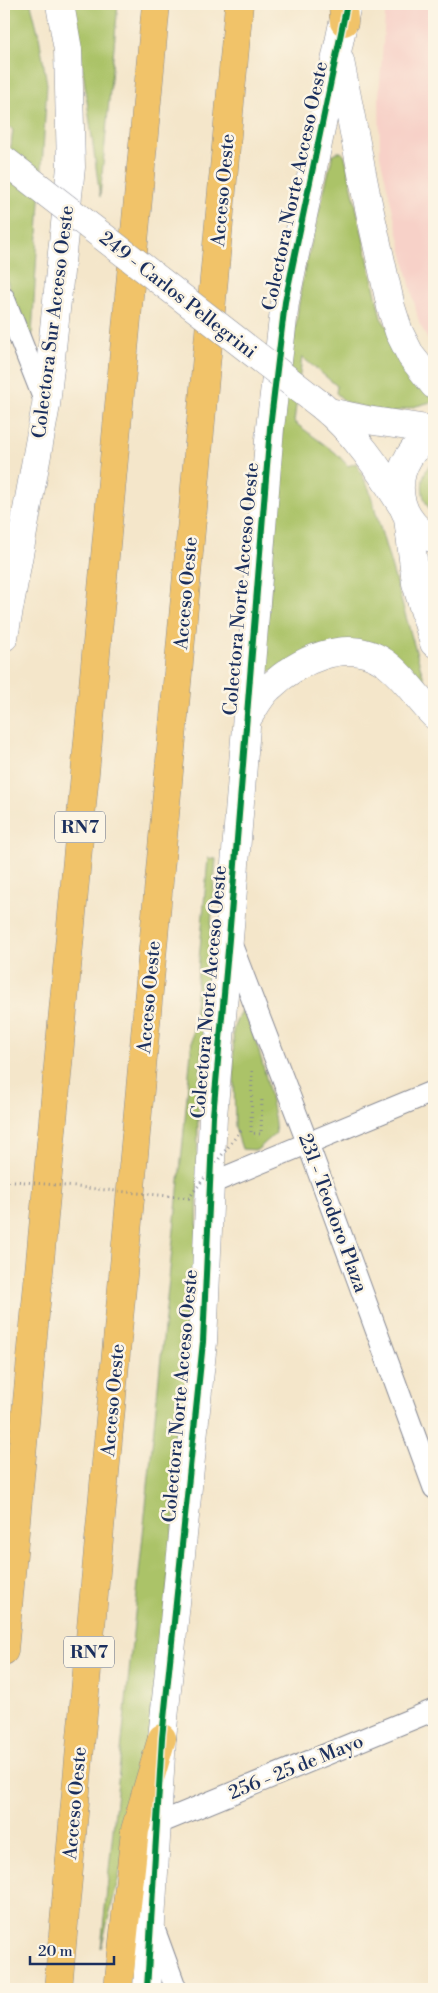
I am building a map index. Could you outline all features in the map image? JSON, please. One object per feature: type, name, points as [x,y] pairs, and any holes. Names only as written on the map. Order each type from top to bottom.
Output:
[{"type":"highway","name":"RN7","points":[[4,1651],[156,4]]},
{"type":"highway","name":"Acceso Oeste","points":[[58,1989],[240,4]]},
{"type":"highway","points":[[118,1989],[135,1830],[162,1738]]},
{"type":"street","name":"Colectora Sur Acceso Oeste","points":[[4,637],[46,405],[71,168],[68,50],[60,4]]},
{"type":"street","name":"Colectora Norte Acceso Oeste","points":[[147,1989],[162,1738],[203,1342],[213,1116],[270,428],[284,302],[338,50],[344,10]]},
{"type":"street","points":[[338,50],[366,194],[391,307],[399,332],[411,356],[434,385]]},
{"type":"street","name":"249 - Carlos Pellegrini","points":[[4,160],[325,409],[374,464],[405,511],[416,583],[434,643]]},
{"type":"street","points":[[4,298],[46,405]]},
{"type":"street","name":"249 - Carlos Pellegrini","points":[[325,409],[367,420],[434,430]]},
{"type":"street","points":[[434,435],[424,439],[410,453],[401,472],[400,488],[405,511],[424,534],[434,539]]},
{"type":"street","points":[[246,721],[268,689],[289,671],[316,657],[340,651],[360,653],[383,661],[403,679],[434,715]]},
{"type":"street","name":"231 - Teodoro Plaza","points":[[229,939],[308,1144],[434,1488]]},
{"type":"street","points":[[209,1184],[434,1091]]},
{"type":"street","name":"256 - 25 de Mayo","points":[[157,1824],[434,1710]]},
{"type":"street","points":[[152,1922],[176,1989]]},
{"type":"path","points":[[4,1034],[5,1012]]},
{"type":"path","points":[[252,1067],[251,1133],[261,1134],[262,1091],[284,1082]]},
{"type":"path","points":[[4,1180],[189,1198],[241,1130],[241,1121]]},
{"type":"shaded area","points":[[386,4],[434,4],[434,351],[419,323],[380,156],[379,95]]},
{"type":"green space","points":[[4,4],[31,4],[39,36],[47,84],[31,352],[4,272],[4,190],[13,130],[4,122]]},
{"type":"green space","points":[[74,4],[118,4],[100,197]]},
{"type":"green space","points":[[341,152],[345,156],[381,318],[434,396],[431,402],[391,413],[347,403],[336,393],[337,386],[302,357],[294,422],[336,453],[348,466],[356,463],[369,489],[428,693],[395,655],[265,672],[262,669],[271,587],[283,418],[302,281],[333,154]]},
{"type":"green space","points":[[434,460],[434,514],[425,502],[422,487],[425,472]]},
{"type":"green space","points":[[208,858],[216,859],[198,1099],[197,1277],[151,1758],[132,1824],[101,1948],[183,1141]]},
{"type":"green space","points":[[241,1010],[253,1033],[259,1050],[272,1105],[276,1133],[257,1150],[242,1149],[235,1127],[233,1029]]},
{"type":"cycle path","points":[[147,1989],[162,1738],[203,1342],[213,1116],[270,428],[285,302],[347,4]]}]
